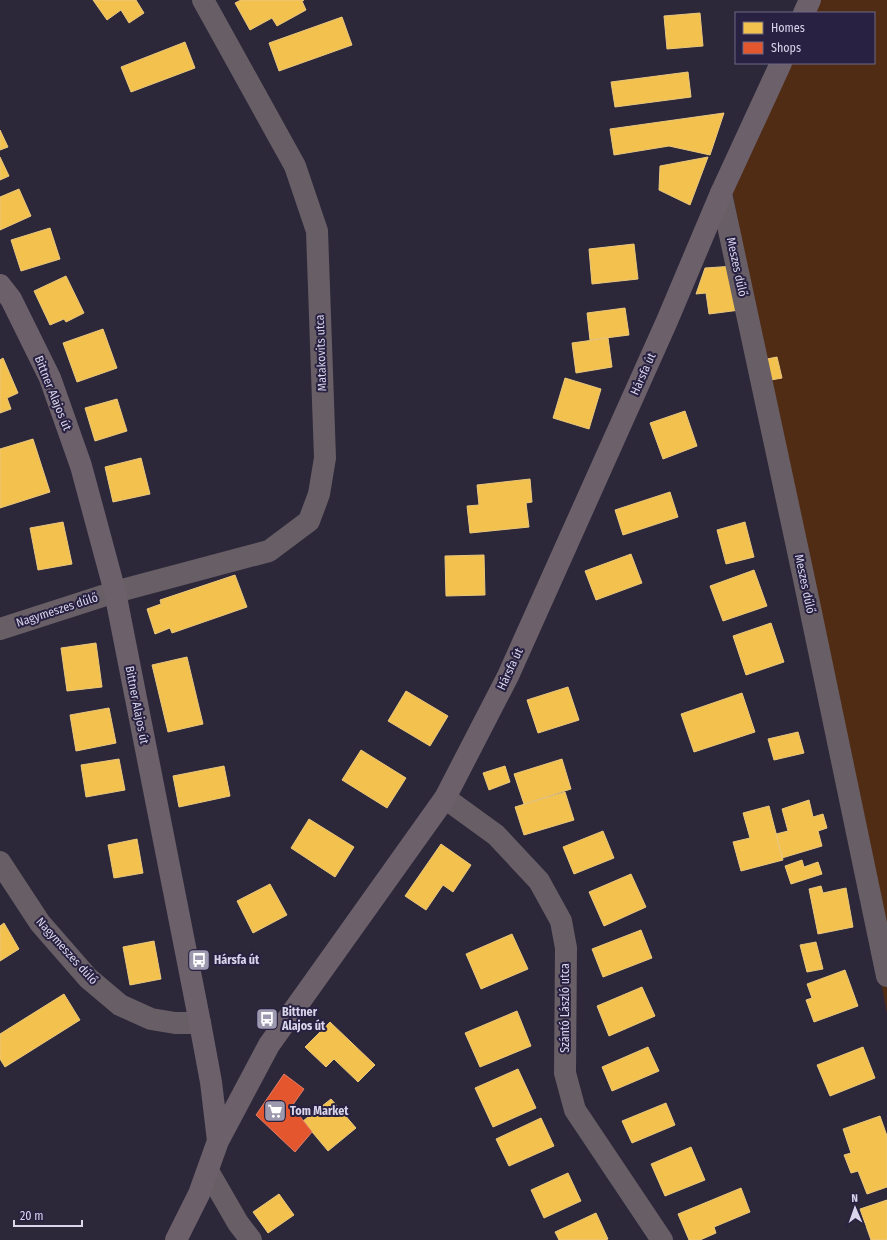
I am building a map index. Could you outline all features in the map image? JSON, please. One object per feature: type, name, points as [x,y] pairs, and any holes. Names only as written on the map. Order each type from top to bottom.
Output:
[{"type":"street","name":"Matakovits utca","points":[[115,592],[269,551],[309,521],[319,494],[324,458],[317,231],[295,166],[203,0]]},
{"type":"street","points":[[804,12],[810,0]]},
{"type":"street","name":"Hársfa út","points":[[176,1240],[199,1194],[218,1142],[269,1046],[445,798],[511,669],[667,321],[721,192],[781,64]]},
{"type":"street","name":"Meszes dűlő","points":[[721,192],[887,976]]},
{"type":"street","name":"Bittner Alajos út","points":[[0,285],[10,299],[50,378],[81,466],[115,592],[200,1023],[211,1082],[218,1142]]},
{"type":"street","name":"Nagymeszes dűlő","points":[[0,629],[115,592]]},
{"type":"street","name":"Szántó László utca","points":[[445,798],[502,841],[539,881],[561,921],[566,948],[564,1015],[565,1073],[576,1110],[662,1240]]},
{"type":"street","name":"Nagymeszes dűlő","points":[[0,862],[40,923],[88,978],[120,1005],[152,1019],[175,1023],[200,1023]]},
{"type":"street","points":[[208,1171],[238,1223],[251,1240]]},
{"type":"shaded area","points":[[804,0],[887,0],[887,1013],[732,189],[780,64],[875,64],[875,12],[799,12]]},
{"type":"building: Homes","points":[[93,0],[136,0],[144,13],[129,23],[121,10],[107,20]]},
{"type":"building: Homes","points":[[241,0],[304,0],[302,1],[306,10],[277,26],[272,18],[250,30],[235,3]]},
{"type":"building: Homes","points":[[700,13],[703,46],[667,49],[664,16]]},
{"type":"building: Homes","points":[[342,17],[352,45],[279,71],[269,43]]},
{"type":"building: Homes","points":[[185,42],[195,68],[131,92],[121,67]]},
{"type":"building: Homes","points":[[688,72],[691,97],[615,107],[611,82]]},
{"type":"building: Homes","points":[[724,113],[710,155],[669,146],[614,155],[610,129]]},
{"type":"building: Homes","points":[[0,130],[8,147],[0,150]]},
{"type":"building: Homes","points":[[0,157],[9,176],[0,180]]},
{"type":"building: Homes","points":[[708,157],[690,205],[659,190],[660,166]]},
{"type":"building: Homes","points":[[19,189],[31,216],[0,230],[0,197]]},
{"type":"building: Homes","points":[[50,228],[60,259],[21,271],[11,240]]},
{"type":"building: Homes","points":[[634,244],[638,279],[592,284],[589,249]]},
{"type":"building: Homes","points":[[735,266],[740,310],[709,314],[706,293],[696,294],[705,268]]},
{"type":"building: Homes","points":[[66,276],[84,313],[66,322],[64,319],[50,325],[34,291]]},
{"type":"building: Homes","points":[[625,308],[629,335],[590,340],[587,313]]},
{"type":"building: Homes","points":[[103,329],[117,368],[77,382],[63,343]]},
{"type":"building: Homes","points":[[608,338],[612,367],[576,373],[572,343]]},
{"type":"building: Homes","points":[[777,357],[782,378],[771,380],[767,359]]},
{"type":"building: Homes","points":[[3,358],[18,393],[7,398],[11,409],[0,413],[0,360]]},
{"type":"building: Homes","points":[[565,378],[601,389],[589,429],[553,418]]},
{"type":"building: Homes","points":[[117,399],[127,431],[95,441],[85,408]]},
{"type":"building: Homes","points":[[685,411],[697,446],[663,459],[650,423]]},
{"type":"building: Homes","points":[[33,439],[50,492],[0,508],[0,449]]},
{"type":"building: Homes","points":[[141,458],[150,494],[113,502],[105,467]]},
{"type":"building: Homes","points":[[530,479],[532,502],[526,503],[529,527],[470,533],[467,506],[479,505],[477,485]]},
{"type":"building: Homes","points":[[670,492],[678,517],[623,535],[615,510]]},
{"type":"building: Homes","points":[[63,522],[72,564],[38,570],[30,528]]},
{"type":"building: Homes","points":[[745,522],[754,557],[726,564],[717,530]]},
{"type":"building: Homes","points":[[631,554],[642,583],[596,600],[585,571]]},
{"type":"building: Homes","points":[[484,555],[485,595],[446,596],[445,556]]},
{"type":"building: Homes","points":[[754,570],[767,606],[723,621],[710,586]]},
{"type":"building: Homes","points":[[235,575],[247,607],[172,633],[170,628],[155,634],[147,609],[161,604],[160,600]]},
{"type":"building: Homes","points":[[771,623],[784,662],[746,675],[733,636]]},
{"type":"building: Homes","points":[[96,643],[102,687],[67,691],[61,648]]},
{"type":"building: Homes","points":[[187,657],[203,724],[168,732],[152,665]]},
{"type":"building: Homes","points":[[568,687],[579,720],[538,733],[527,700]]},
{"type":"building: Homes","points":[[406,691],[448,716],[430,746],[388,721]]},
{"type":"building: Homes","points":[[742,693],[755,732],[694,752],[681,714]]},
{"type":"building: Homes","points":[[109,708],[116,743],[76,751],[70,715]]},
{"type":"building: Homes","points":[[798,732],[804,753],[774,760],[768,739]]},
{"type":"building: Homes","points":[[361,750],[406,778],[387,808],[342,780]]},
{"type":"building: Homes","points":[[119,759],[125,790],[86,797],[81,765]]},
{"type":"building: Homes","points":[[562,759],[571,789],[524,804],[514,774]]},
{"type":"building: Homes","points":[[224,766],[230,796],[179,807],[173,776]]},
{"type":"building: Homes","points":[[505,766],[510,782],[489,790],[483,773]]},
{"type":"building: Homes","points":[[565,792],[574,820],[524,835],[515,807]]},
{"type":"building: Homes","points":[[809,800],[813,817],[823,814],[827,828],[818,831],[822,846],[782,858],[776,834],[788,831],[782,809]]},
{"type":"building: Homes","points":[[769,806],[783,860],[741,871],[733,842],[750,838],[743,813]]},
{"type":"building: Homes","points":[[309,819],[354,847],[335,877],[291,848]]},
{"type":"building: Homes","points":[[603,831],[614,858],[574,874],[563,847]]},
{"type":"building: Homes","points":[[137,839],[143,873],[114,878],[108,845]]},
{"type":"building: Homes","points":[[441,844],[471,865],[453,892],[443,885],[426,910],[405,896]]},
{"type":"building: Homes","points":[[802,860],[804,867],[818,862],[822,874],[791,884],[785,866]]},
{"type":"building: Homes","points":[[631,874],[646,907],[604,926],[589,892]]},
{"type":"building: Homes","points":[[270,884],[287,915],[253,933],[237,901]]},
{"type":"building: Homes","points":[[821,886],[823,893],[846,888],[853,927],[818,934],[809,889]]},
{"type":"building: Homes","points":[[4,923],[19,949],[0,961],[0,926]]},
{"type":"building: Homes","points":[[641,930],[652,958],[603,977],[592,949]]},
{"type":"building: Homes","points":[[512,934],[528,969],[481,989],[466,954]]},
{"type":"building: Homes","points":[[154,941],[161,979],[130,985],[123,947]]},
{"type":"building: Homes","points":[[816,942],[823,969],[807,972],[800,945]]},
{"type":"building: Homes","points":[[845,970],[858,1006],[814,1022],[806,1000],[812,998],[807,984]]},
{"type":"building: Homes","points":[[642,987],[655,1016],[609,1036],[597,1006]]},
{"type":"building: Homes","points":[[64,994],[80,1020],[5,1067],[0,1059],[0,1034]]},
{"type":"building: Homes","points":[[517,1011],[531,1046],[480,1067],[465,1033]]},
{"type":"building: Homes","points":[[330,1022],[375,1065],[358,1082],[334,1059],[326,1067],[305,1047]]},
{"type":"building: Homes","points":[[648,1047],[659,1071],[612,1091],[602,1067]]},
{"type":"building: Homes","points":[[863,1047],[875,1078],[830,1096],[817,1065]]},
{"type":"building: Homes","points":[[518,1069],[536,1108],[493,1127],[475,1088]]},
{"type":"building: Homes","points":[[331,1099],[356,1128],[328,1151],[303,1121]]},
{"type":"building: Homes","points":[[666,1103],[675,1125],[632,1143],[622,1121]]},
{"type":"building: Homes","points":[[880,1116],[887,1136],[887,1187],[867,1194],[858,1171],[851,1173],[844,1155],[851,1153],[843,1129]]},
{"type":"building: Homes","points":[[541,1118],[554,1146],[509,1166],[496,1139]]},
{"type":"building: Homes","points":[[691,1147],[705,1180],[665,1196],[651,1164]]},
{"type":"building: Homes","points":[[568,1173],[581,1201],[544,1218],[531,1190]]},
{"type":"building: Homes","points":[[741,1188],[750,1212],[714,1227],[716,1233],[700,1240],[689,1240],[678,1214]]},
{"type":"building: Homes","points":[[279,1194],[294,1215],[268,1233],[253,1212]]},
{"type":"building: Homes","points":[[887,1200],[887,1240],[871,1240],[860,1209]]},
{"type":"building: Homes","points":[[596,1213],[608,1239],[559,1240],[555,1232]]},
{"type":"building: Shops","points":[[284,1074],[304,1089],[292,1106],[312,1132],[295,1152],[256,1115]]},
{"type":"place","name":"Hársfa út","points":[[199,960]]},
{"type":"place","name":"Bittner Alajos út","points":[[267,1019]]},
{"type":"place","name":"Tom Market","points":[[275,1111]]}]
